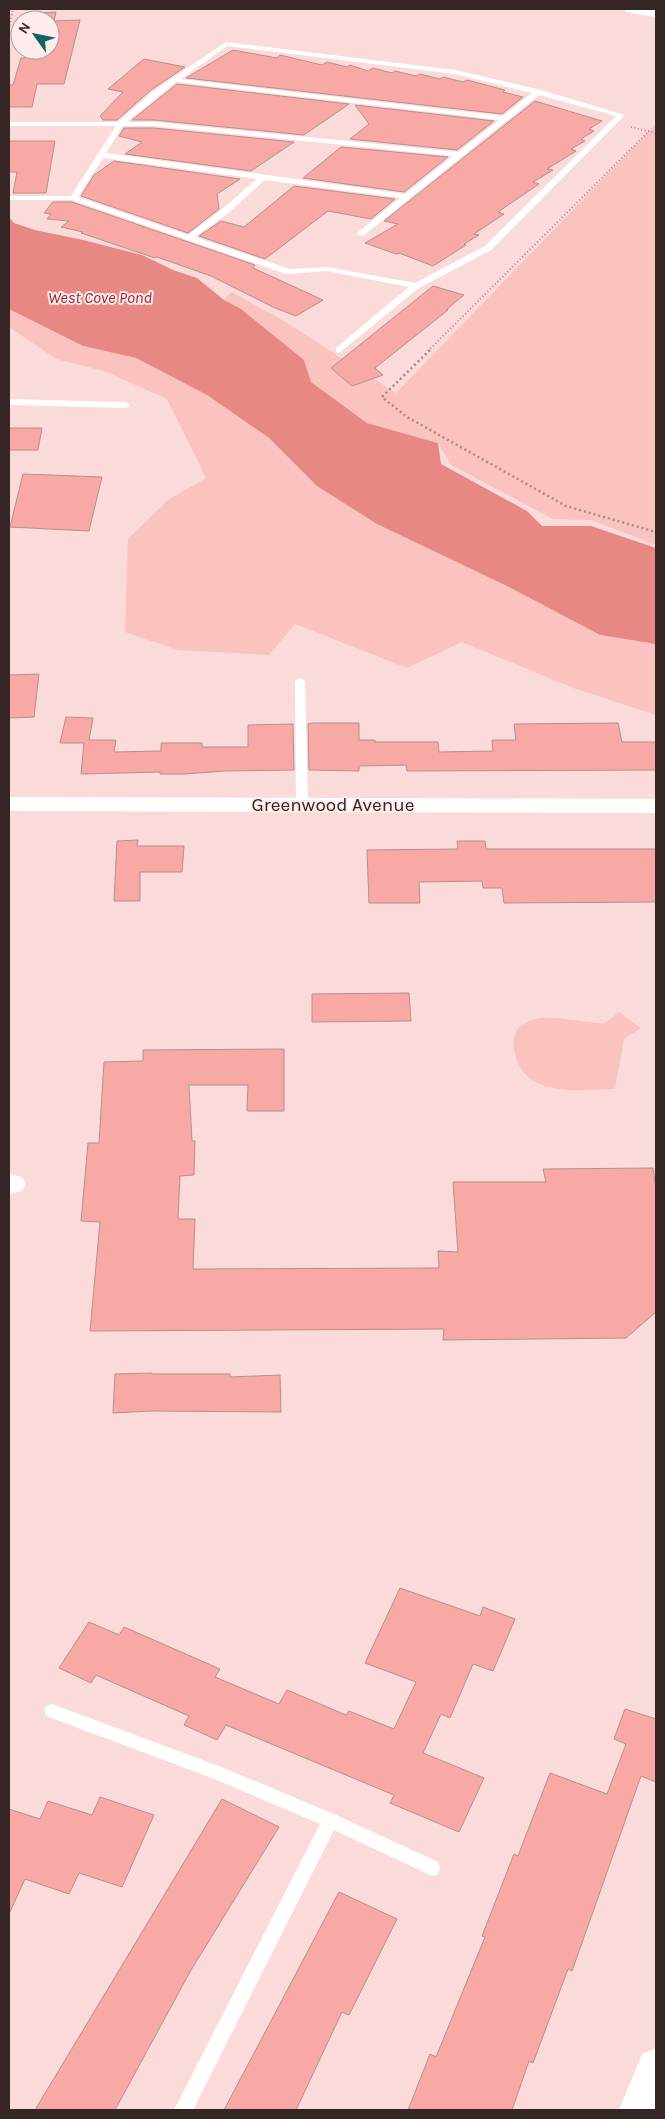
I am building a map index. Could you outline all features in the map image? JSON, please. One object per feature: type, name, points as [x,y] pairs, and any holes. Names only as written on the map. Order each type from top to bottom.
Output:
[{"type":"street","points":[[630,9],[656,13]]},
{"type":"street","name":"Greenwood Avenue","points":[[9,804],[656,806]]},
{"type":"street","points":[[639,2110],[656,2068]]},
{"type":"lane","points":[[73,198],[122,122],[155,94],[226,44],[455,72],[538,92],[621,116],[488,248],[416,286],[339,350]]},
{"type":"lane","points":[[174,80],[503,118]]},
{"type":"lane","points":[[360,234],[503,118],[538,92]]},
{"type":"lane","points":[[9,124],[122,122],[458,154]]},
{"type":"lane","points":[[101,155],[406,196]]},
{"type":"lane","points":[[188,238],[224,212],[264,177]]},
{"type":"lane","points":[[10,198],[73,198],[289,272],[327,269],[416,286]]},
{"type":"lane","points":[[9,402],[126,405]]},
{"type":"lane","points":[[300,681],[302,805]]},
{"type":"lane","points":[[52,1711],[218,1773],[330,1820],[432,1868]]},
{"type":"lane","points":[[183,2110],[330,1820]]},
{"type":"path","points":[[9,29],[13,9]]},
{"type":"path","points":[[649,131],[382,397],[407,417],[566,506],[656,532]]},
{"type":"shaded area","points":[[656,124],[656,545],[591,520],[553,519],[451,465],[438,443],[367,423],[311,382],[304,360],[224,300],[231,292],[281,319],[396,393]]},
{"type":"shaded area","points":[[9,309],[83,346],[136,358],[207,395],[269,438],[317,486],[600,635],[656,644],[656,715],[573,688],[462,642],[407,668],[295,624],[269,655],[178,650],[125,632],[128,539],[169,499],[206,478],[167,399],[104,371],[56,359],[9,327]]},
{"type":"shaded area","points":[[619,1012],[641,1028],[624,1039],[615,1089],[570,1090],[554,1088],[540,1084],[528,1076],[519,1065],[514,1049],[515,1036],[519,1027],[529,1021],[554,1018],[604,1023]]},
{"type":"water","name":"West Cove Pond","points":[[9,217],[14,223],[35,230],[142,255],[173,270],[197,278],[224,300],[241,309],[304,360],[311,382],[367,423],[438,443],[441,464],[527,511],[542,526],[591,526],[656,548],[656,644],[600,635],[507,586],[377,524],[317,486],[269,438],[207,395],[136,358],[83,346],[9,309]]},
{"type":"building","points":[[80,20],[64,84],[37,84],[32,107],[9,107],[9,85],[13,85],[20,60],[60,60],[60,21]]},
{"type":"building","points":[[233,50],[277,58],[280,55],[322,65],[327,62],[347,67],[350,65],[368,71],[373,68],[392,73],[395,71],[416,76],[420,74],[463,82],[467,80],[523,97],[502,114],[186,78]]},
{"type":"building","points":[[144,59],[185,67],[151,90],[117,120],[103,120],[100,116],[123,92],[108,89]]},
{"type":"building","points":[[177,84],[349,104],[304,135],[154,120],[132,120]]},
{"type":"building","points":[[535,101],[602,121],[589,129],[594,131],[581,139],[585,141],[571,149],[576,151],[547,169],[553,170],[533,182],[539,184],[498,212],[504,214],[474,234],[479,235],[433,266],[365,243],[398,224],[384,221]]},
{"type":"building","points":[[355,105],[494,121],[457,150],[350,139],[369,124]]},
{"type":"building","points":[[124,128],[154,128],[294,142],[251,171],[125,154],[142,142],[119,136]]},
{"type":"building","points":[[9,141],[55,141],[46,193],[13,193],[17,172],[9,172]]},
{"type":"building","points":[[341,147],[448,157],[404,192],[303,178]]},
{"type":"building","points":[[114,161],[240,179],[217,194],[219,209],[188,233],[81,196],[94,175]]},
{"type":"building","points":[[294,186],[395,199],[371,219],[328,211],[265,259],[199,236],[221,221],[244,227]]},
{"type":"building","points":[[53,202],[72,202],[255,265],[253,268],[323,300],[296,316],[275,308],[211,276],[81,233],[83,232],[61,227],[69,221],[47,219],[51,214],[44,213]]},
{"type":"building","points":[[433,286],[464,295],[375,368],[383,375],[352,386],[331,368]]},
{"type":"building","points":[[9,428],[42,428],[38,450],[9,450]]},
{"type":"building","points":[[23,474],[102,477],[89,531],[10,527]]},
{"type":"building","points":[[39,674],[34,717],[9,718],[9,675]]},
{"type":"building","points":[[66,717],[93,718],[89,740],[116,740],[114,752],[161,751],[161,743],[202,743],[202,747],[248,747],[248,725],[293,724],[294,770],[225,771],[184,774],[160,774],[160,772],[81,774],[84,743],[60,743]]},
{"type":"building","points":[[359,723],[359,740],[375,740],[375,742],[438,742],[439,752],[493,751],[492,740],[516,740],[514,724],[618,723],[622,742],[656,742],[656,770],[407,771],[406,765],[359,766],[359,771],[309,770],[308,724]]},
{"type":"building","points":[[138,840],[137,846],[184,846],[182,872],[140,872],[140,901],[114,901],[117,841]]},
{"type":"building","points":[[457,841],[485,841],[486,849],[656,849],[656,902],[504,903],[502,888],[483,888],[482,881],[419,882],[420,903],[369,903],[367,850],[458,849]]},
{"type":"building","points":[[409,993],[411,1021],[312,1022],[312,994]]},
{"type":"building","points":[[284,1049],[284,1111],[247,1111],[248,1085],[189,1085],[192,1141],[195,1141],[194,1175],[180,1176],[178,1219],[195,1219],[193,1269],[439,1268],[438,1251],[458,1252],[453,1182],[546,1182],[543,1169],[653,1168],[656,1189],[656,1312],[626,1338],[443,1340],[444,1329],[90,1331],[100,1222],[81,1221],[88,1143],[99,1143],[104,1062],[143,1061],[143,1050]]},
{"type":"building","points":[[115,1374],[230,1374],[230,1377],[280,1375],[281,1412],[151,1411],[113,1413]]},
{"type":"building","points":[[400,1588],[480,1616],[483,1607],[515,1619],[493,1671],[473,1664],[450,1718],[441,1714],[423,1753],[484,1778],[459,1832],[390,1803],[394,1795],[226,1725],[217,1740],[184,1725],[189,1716],[96,1675],[91,1683],[59,1668],[89,1622],[119,1635],[124,1627],[220,1669],[215,1677],[279,1704],[287,1690],[346,1715],[349,1711],[394,1729],[416,1682],[365,1663]]},
{"type":"building","points":[[625,1709],[656,1719],[656,1782],[641,1776],[572,1971],[568,1969],[533,2063],[529,2061],[512,2110],[408,2110],[430,2054],[436,2057],[485,1937],[482,1936],[514,1854],[518,1856],[550,1773],[607,1794],[626,1744],[614,1739]]},
{"type":"building","points":[[100,1797],[154,1815],[122,1887],[79,1873],[69,1894],[25,1879],[9,1914],[9,1809],[40,1819],[48,1801],[92,1815]]},
{"type":"building","points":[[222,1799],[279,1827],[191,1970],[115,2110],[35,2110]]},
{"type":"building","points":[[339,1892],[397,1919],[349,2015],[342,2012],[296,2110],[224,2110]]}]
